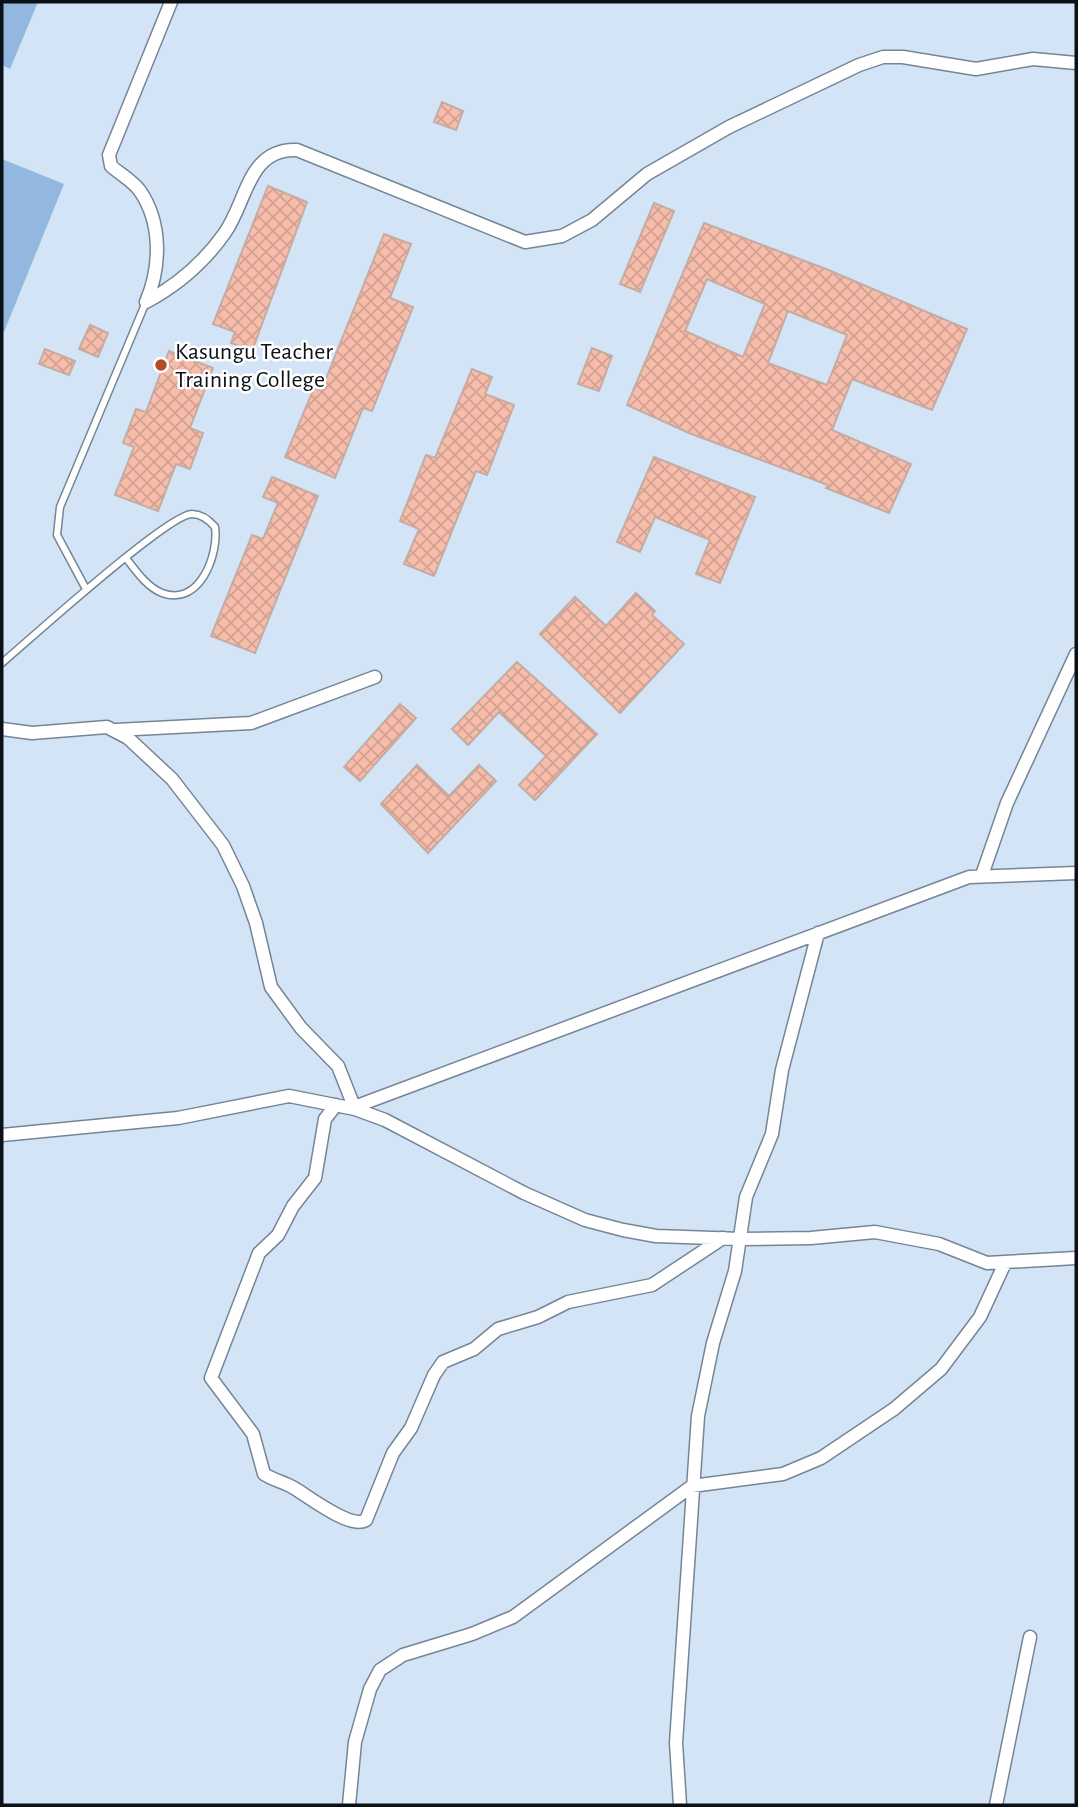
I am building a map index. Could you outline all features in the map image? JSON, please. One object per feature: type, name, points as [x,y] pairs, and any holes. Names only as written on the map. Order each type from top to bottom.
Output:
[{"type":"street","points":[[146,302],[154,278],[155,226],[138,188],[109,161],[171,2]]},
{"type":"street","points":[[146,302],[166,291],[210,250],[225,233],[258,166],[282,149],[297,150],[525,242],[535,243],[562,236],[592,220],[647,174],[729,127],[814,90],[859,65],[883,57],[903,57],[976,69],[1033,59],[1076,63]]},
{"type":"street","points":[[982,875],[1007,803],[1076,654]]},
{"type":"street","points":[[115,730],[251,723],[375,677]]},
{"type":"street","points":[[2,729],[32,733],[107,727],[115,730],[172,779],[223,845],[256,923],[271,987],[301,1028],[338,1066],[354,1108]]},
{"type":"street","points":[[354,1108],[920,893],[982,875],[1076,873]]},
{"type":"street","points":[[680,1805],[676,1743],[692,1486],[704,1382],[741,1239],[746,1197],[772,1134],[782,1070],[818,933]]},
{"type":"street","points":[[2,1135],[178,1118],[289,1096],[354,1108],[404,1129],[501,1182],[585,1220],[656,1236],[741,1239],[875,1232],[905,1235],[939,1244],[987,1263],[1005,1264],[1071,1258],[1076,1250]]},
{"type":"street","points":[[336,1105],[325,1119],[316,1178],[293,1206],[278,1235],[259,1253],[211,1378],[253,1434],[264,1474],[293,1488],[323,1508],[356,1522],[366,1520],[393,1453],[406,1437],[433,1375],[443,1362],[474,1349],[498,1328],[538,1317],[568,1302],[652,1285],[724,1238]]},
{"type":"street","points":[[349,1805],[355,1742],[370,1689],[380,1670],[403,1655],[462,1638],[513,1617],[692,1486],[783,1474],[821,1458],[894,1409],[941,1369],[980,1317],[1005,1264]]},
{"type":"street","points":[[996,1805],[1030,1637]]},
{"type":"lane","points":[[86,589],[57,535],[60,507],[146,302]]},
{"type":"lane","points":[[2,663],[86,589],[126,558],[178,519],[191,514],[205,517],[215,527],[217,542],[210,565],[195,587],[180,594],[164,594],[152,587],[126,558]]},
{"type":"shaded area","points":[[2,2],[38,2],[10,69],[2,65]]},
{"type":"shaded area","points":[[2,159],[64,184],[4,332],[2,331]]},
{"type":"building","points":[[442,102],[463,111],[456,130],[434,122]]},
{"type":"building","points":[[268,186],[307,202],[252,351],[231,343],[235,332],[213,324]]},
{"type":"building","points":[[654,203],[674,211],[640,292],[620,284]]},
{"type":"building","points":[[704,223],[826,269],[967,329],[932,410],[852,379],[832,430],[911,464],[889,513],[826,488],[828,485],[689,433],[627,405]],"holes":[[[707,279],[765,304],[743,357],[685,331]],[[788,311],[847,335],[827,385],[768,363]]]},
{"type":"building","points":[[384,234],[411,244],[390,298],[413,307],[372,411],[363,408],[335,478],[285,457],[314,388],[321,391]]},
{"type":"building","points":[[90,325],[108,333],[98,357],[79,349]]},
{"type":"building","points":[[592,348],[612,356],[599,391],[578,384]]},
{"type":"building","points":[[45,349],[75,361],[69,375],[39,364]]},
{"type":"building","points":[[169,351],[213,368],[190,428],[203,433],[190,469],[176,464],[158,511],[115,495],[134,447],[123,443],[136,409],[146,412]]},
{"type":"building","points":[[472,369],[492,377],[485,394],[514,405],[487,475],[476,471],[434,576],[404,564],[419,529],[400,521],[426,455],[435,458]]},
{"type":"building","points":[[654,457],[755,497],[720,583],[696,574],[710,540],[655,517],[640,552],[617,542]]},
{"type":"building","points":[[272,477],[318,496],[255,653],[211,636],[252,535],[263,539],[278,503],[263,497]]},
{"type":"building","points":[[636,593],[655,611],[652,615],[684,644],[620,713],[540,634],[575,597],[606,626]]},
{"type":"building","points":[[517,662],[597,734],[535,800],[519,785],[546,756],[499,712],[468,745],[452,729]]},
{"type":"building","points":[[400,704],[416,718],[360,781],[344,767]]},
{"type":"building","points":[[417,765],[449,796],[479,765],[496,781],[428,853],[381,804]]},
{"type":"place","name":"Kasungu Teacher Training College","points":[[161,365]]}]
